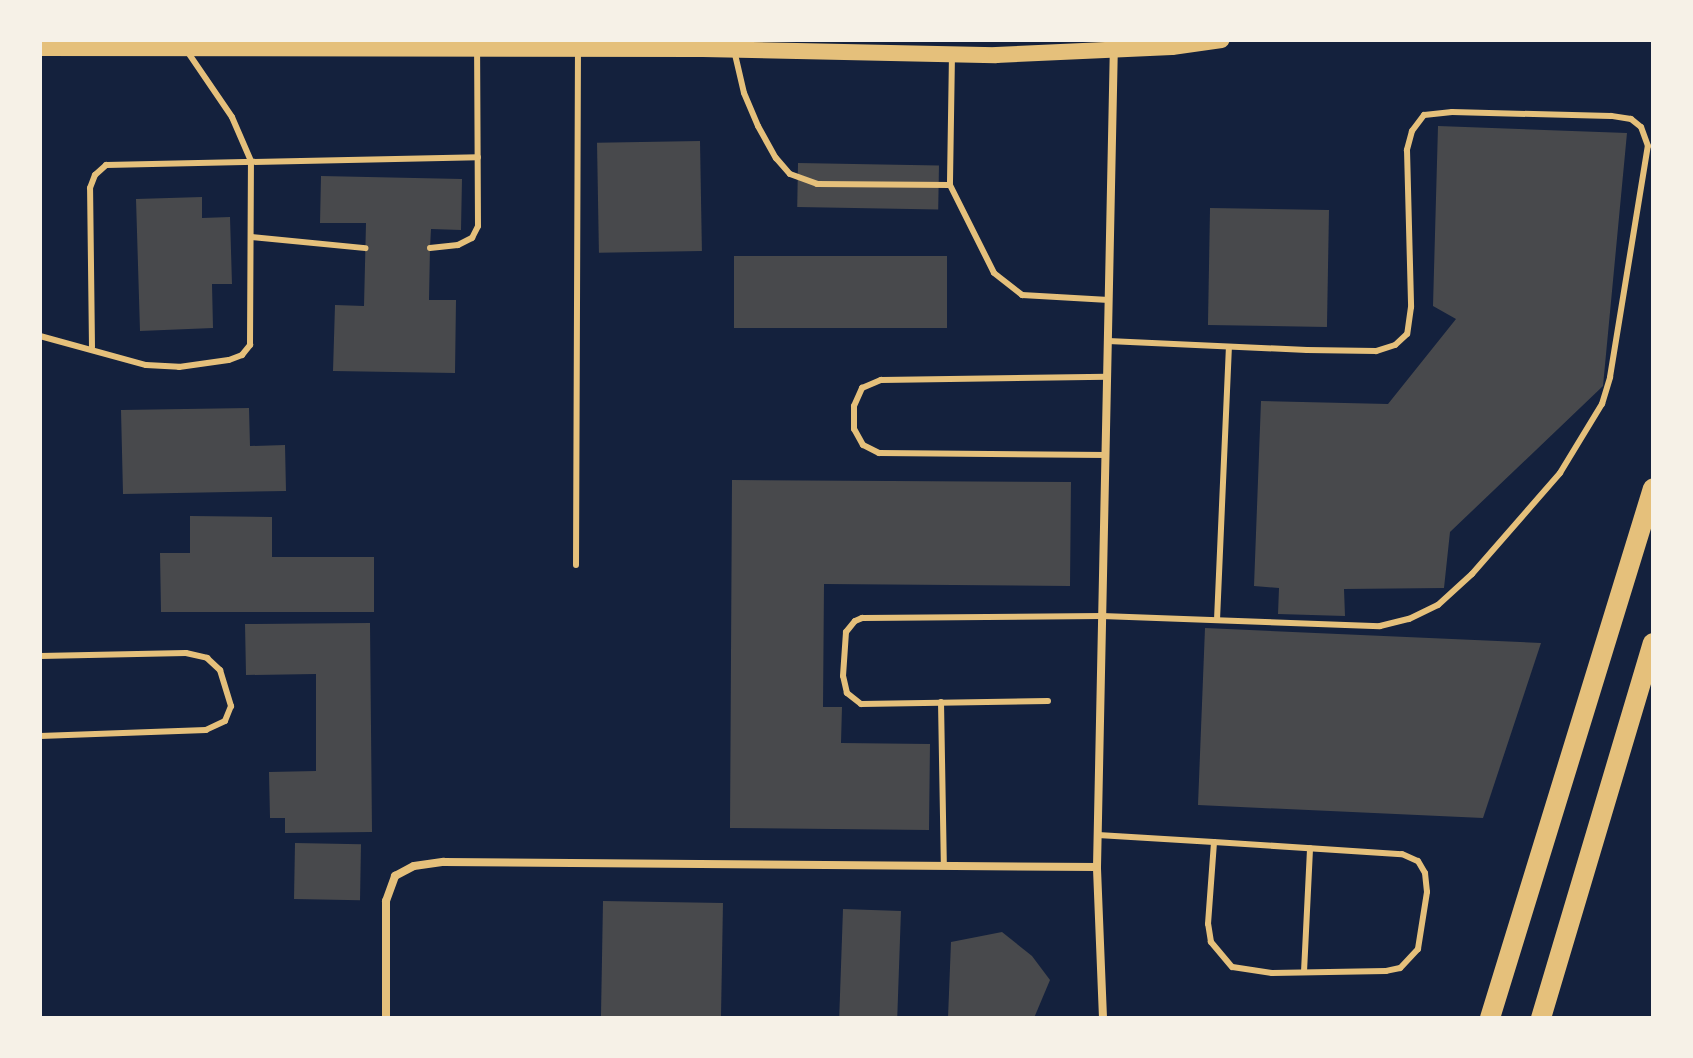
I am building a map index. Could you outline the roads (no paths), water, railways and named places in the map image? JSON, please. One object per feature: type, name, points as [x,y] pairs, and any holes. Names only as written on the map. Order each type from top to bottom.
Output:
[{"type":"main road","points":[[40,48],[115,43],[578,50],[702,44],[734,49],[952,54],[1222,40]]},
{"type":"main road","points":[[1490,1018],[1653,488]]},
{"type":"main road","points":[[1541,1018],[1653,643]]},
{"type":"street","points":[[1103,1018],[1097,867],[1114,45]]},
{"type":"street","points":[[386,1018],[386,901],[395,876],[414,866],[444,862],[1097,867]]},
{"type":"lane","points":[[40,336],[92,347],[146,365],[179,367],[209,364],[242,355],[250,345],[251,161],[232,117],[184,46]]},
{"type":"lane","points":[[734,49],[744,93],[758,126],[776,158],[790,174],[817,184],[950,185]]},
{"type":"lane","points":[[430,248],[458,245],[472,238],[478,226],[477,50]]},
{"type":"lane","points":[[576,565],[578,50]]},
{"type":"lane","points":[[952,54],[950,185],[980,250],[1006,286],[1022,295],[1109,300]]},
{"type":"lane","points":[[1048,701],[861,704],[847,693],[843,676],[843,642],[849,626],[862,618],[1102,616],[1380,626],[1409,619],[1438,605],[1472,574],[1550,484],[1595,417],[1610,377],[1648,146],[1641,127],[1631,119],[1611,116],[1452,112],[1424,115],[1412,131],[1407,150],[1411,307],[1407,334],[1395,345],[1376,351],[1108,341]]},
{"type":"lane","points":[[92,347],[90,188],[95,175],[106,165],[123,162],[478,157]]},
{"type":"lane","points":[[252,237],[365,248]]},
{"type":"lane","points":[[1217,620],[1229,347]]},
{"type":"lane","points":[[1106,455],[879,453],[863,445],[854,429],[854,406],[862,388],[881,380],[1107,377]]},
{"type":"lane","points":[[40,656],[186,653],[207,658],[220,670],[231,706],[225,721],[206,730],[40,736]]},
{"type":"lane","points":[[941,702],[944,866]]},
{"type":"lane","points":[[1098,835],[1214,842],[1402,854],[1418,861],[1425,873],[1427,892],[1418,949],[1400,968],[1250,972],[1232,967],[1220,957],[1211,942],[1208,924],[1214,842]]},
{"type":"lane","points":[[1304,972],[1310,848]]}]
